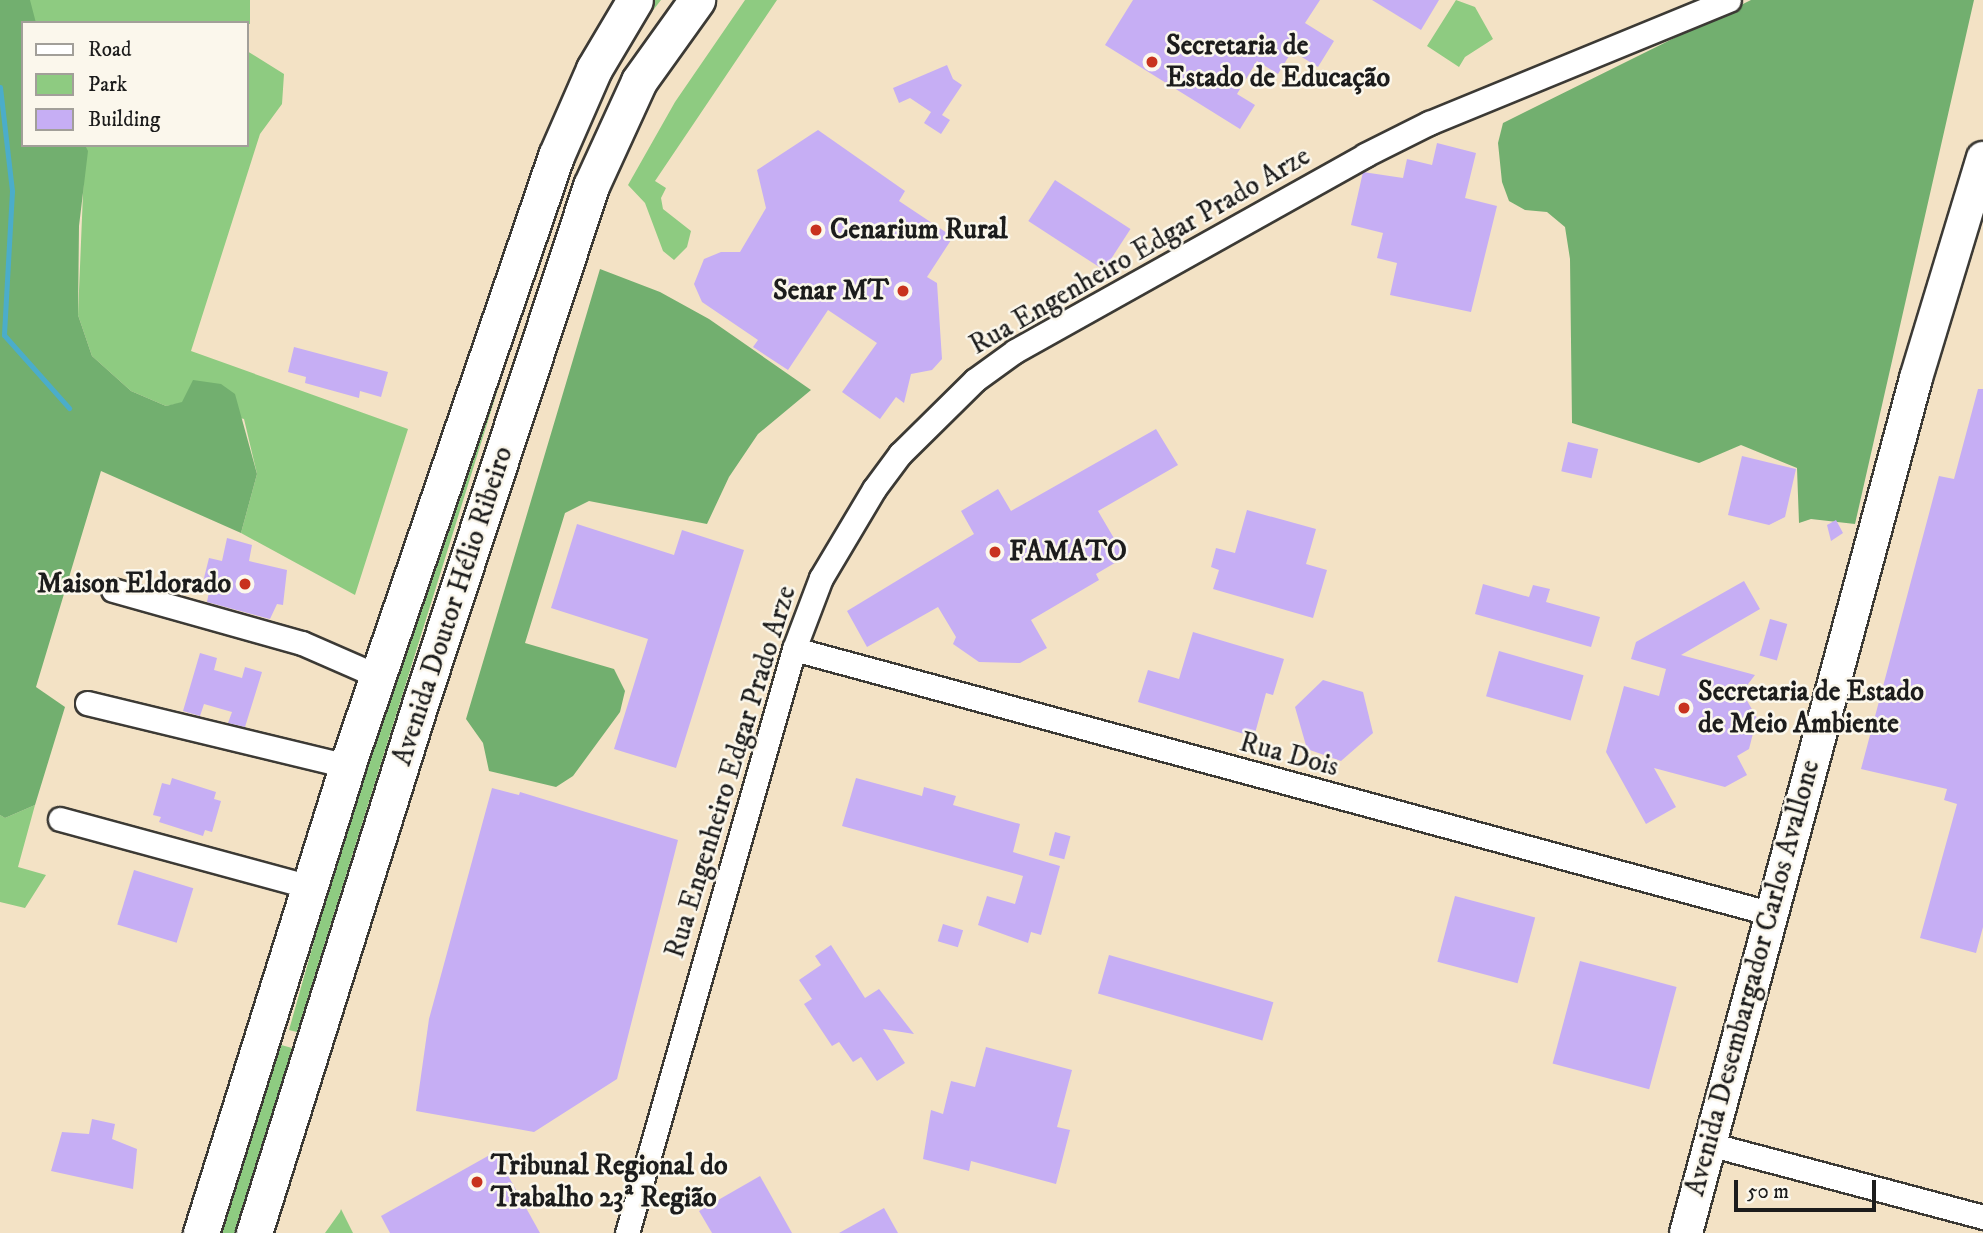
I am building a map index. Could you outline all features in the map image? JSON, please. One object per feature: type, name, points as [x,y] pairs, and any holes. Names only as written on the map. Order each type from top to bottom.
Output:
[{"type":"main road","name":"Avenida Doutor Hélio Ribeiro","points":[[201,1233],[261,1035],[313,882],[348,766],[556,156],[594,69],[635,0]]},
{"type":"main road","name":"Avenida Doutor Hélio Ribeiro","points":[[254,1233],[309,1048],[591,186],[639,81],[697,0]]},
{"type":"main road","points":[[261,1035],[309,1048]]},
{"type":"street","name":"Rua Engenheiro Edgar Prado Arze","points":[[627,1233],[794,649],[821,578],[874,489],[939,414],[1016,351],[1429,123],[1729,0]]},
{"type":"street","name":"Avenida Desembargador Carlos Avallone","points":[[1686,1233],[1769,913],[1916,378],[1978,192],[1983,158]]},
{"type":"street","points":[[113,590],[302,643],[380,677]]},
{"type":"street","name":"Rua Dois","points":[[794,649],[1769,913]]},
{"type":"street","points":[[87,703],[348,766]]},
{"type":"street","points":[[60,819],[313,882]]},
{"type":"street","points":[[150,829],[313,882]]},
{"type":"street","points":[[1709,1144],[1983,1217]]},
{"type":"green space","points":[[0,0],[30,0],[35,21],[21,21],[21,147],[86,147],[88,151],[79,226],[78,315],[92,356],[131,391],[166,406],[182,402],[193,380],[221,384],[235,394],[257,474],[241,533],[101,471],[36,687],[65,707],[35,805],[5,818],[0,815]]},
{"type":"green space","points":[[30,0],[250,0],[250,24],[248,21],[30,21]]},
{"type":"green space","points":[[635,0],[661,0],[637,31],[598,100],[562,184],[297,1032],[289,1030],[355,796],[545,188]]},
{"type":"green space","points":[[745,0],[777,0],[655,181],[666,188],[661,198],[663,209],[691,231],[687,247],[674,260],[663,251],[645,203],[628,185],[675,102]]},
{"type":"green space","points":[[1456,0],[1475,7],[1493,39],[1465,57],[1459,67],[1427,46]]},
{"type":"green space","points":[[1751,0],[1974,0],[1855,524],[1811,519],[1799,523],[1797,468],[1741,445],[1699,463],[1572,423],[1570,259],[1565,227],[1547,212],[1525,210],[1509,201],[1502,182],[1498,143],[1503,123]]},
{"type":"green space","points":[[248,52],[284,74],[282,104],[260,134],[191,351],[408,429],[355,595],[241,533],[257,474],[244,419],[182,403],[166,406],[131,391],[92,356],[78,315],[85,147],[248,147]]},
{"type":"green space","points":[[600,269],[660,292],[709,319],[811,390],[758,434],[729,477],[707,524],[589,501],[565,513],[525,643],[614,669],[625,691],[620,712],[573,776],[556,787],[489,771],[483,743],[466,719]]},
{"type":"green space","points":[[35,805],[18,867],[46,875],[25,908],[0,902],[0,815],[5,818]]},
{"type":"green space","points":[[274,1043],[292,1048],[238,1233],[212,1233]]},
{"type":"green space","points":[[341,1209],[353,1233],[325,1233],[340,1212]]},
{"type":"building","points":[[1133,0],[1320,0],[1305,23],[1334,41],[1318,67],[1292,51],[1278,74],[1257,61],[1237,94],[1255,105],[1240,129],[1105,45]]},
{"type":"building","points":[[1372,0],[1439,0],[1421,30]]},
{"type":"building","points":[[947,65],[953,79],[962,85],[942,115],[950,120],[941,134],[924,123],[931,112],[910,98],[899,103],[893,88]]},
{"type":"building","name":"Cenarium Rural","points":[[818,130],[905,191],[899,201],[953,237],[927,277],[937,283],[942,359],[932,370],[911,374],[904,403],[896,397],[880,419],[842,392],[877,343],[828,310],[788,370],[753,347],[758,340],[702,302],[694,284],[704,259],[721,252],[740,252],[766,208],[757,170]]},
{"type":"building","points":[[1437,143],[1476,153],[1465,198],[1497,206],[1471,312],[1390,295],[1397,263],[1377,258],[1383,233],[1351,225],[1363,172],[1403,178],[1407,159],[1432,165]]},
{"type":"building","points":[[1055,180],[1130,229],[1104,270],[1028,221]]},
{"type":"building","points":[[294,347],[388,372],[381,397],[360,391],[359,398],[305,383],[306,377],[288,372]]},
{"type":"building","points":[[1978,389],[1983,389],[1983,927],[1976,953],[1920,938],[1957,804],[1944,800],[1947,789],[1861,769],[1939,476],[1954,479]]},
{"type":"building","name":"FAMATO","points":[[1156,429],[1178,465],[1098,511],[1125,557],[1096,574],[1099,580],[1031,620],[1047,648],[1020,663],[979,662],[953,644],[956,637],[938,607],[867,647],[847,611],[974,534],[961,511],[998,489],[1011,511]]},
{"type":"building","points":[[1568,442],[1598,449],[1591,478],[1561,471]]},
{"type":"building","points":[[1742,456],[1796,469],[1785,517],[1769,525],[1728,515]]},
{"type":"building","points":[[1247,510],[1316,529],[1306,564],[1327,570],[1313,618],[1213,589],[1219,570],[1211,567],[1216,548],[1235,553]]},
{"type":"building","points":[[1836,520],[1843,533],[1831,541],[1827,525]]},
{"type":"building","points":[[577,524],[674,555],[682,530],[744,550],[676,768],[614,749],[648,639],[551,608]]},
{"type":"building","name":"Maison Eldorado","points":[[227,538],[252,545],[249,561],[287,570],[283,605],[277,604],[270,619],[207,602],[209,592],[201,590],[209,558],[222,561]]},
{"type":"building","name":"Secretaria de Estado de Meio Ambiente","points":[[1744,581],[1760,609],[1681,655],[1755,675],[1742,692],[1757,718],[1749,749],[1737,756],[1747,775],[1725,787],[1654,768],[1676,807],[1646,824],[1606,752],[1624,686],[1659,696],[1666,669],[1631,659],[1636,642]]},
{"type":"building","points":[[1483,584],[1529,597],[1533,585],[1550,589],[1546,602],[1600,617],[1591,647],[1475,614]]},
{"type":"building","points":[[1770,619],[1787,624],[1777,660],[1760,656]]},
{"type":"building","points":[[1193,632],[1284,659],[1273,695],[1266,693],[1254,737],[1138,702],[1148,670],[1179,679]]},
{"type":"building","points":[[1499,651],[1584,675],[1571,720],[1486,696]]},
{"type":"building","points":[[200,653],[217,658],[214,670],[242,678],[245,667],[262,672],[245,727],[228,723],[232,712],[204,704],[200,716],[183,711]]},
{"type":"building","points":[[1323,680],[1363,692],[1373,733],[1341,761],[1307,749],[1295,707]]},
{"type":"building","points":[[172,778],[216,792],[214,799],[221,801],[212,832],[205,830],[203,836],[159,822],[161,817],[153,815],[162,783],[170,785]]},
{"type":"building","points":[[856,778],[922,796],[924,787],[956,796],[953,805],[1020,824],[1013,852],[1060,866],[1041,935],[1031,932],[1028,943],[978,925],[987,896],[1015,904],[1023,876],[842,826]]},
{"type":"building","points":[[492,788],[519,795],[520,792],[678,840],[617,1079],[534,1132],[416,1111],[429,1019]]},
{"type":"building","points":[[1055,832],[1070,836],[1064,859],[1049,855]]},
{"type":"building","points":[[134,870],[193,888],[177,943],[117,925]]},
{"type":"building","points":[[1455,896],[1535,917],[1518,983],[1437,962]]},
{"type":"building","points":[[943,924],[963,930],[958,947],[938,941]]},
{"type":"building","points":[[831,945],[865,998],[879,989],[914,1034],[883,1029],[905,1063],[877,1081],[861,1057],[853,1062],[839,1042],[832,1046],[804,1004],[812,999],[799,980],[821,965],[815,956]]},
{"type":"building","points":[[1109,955],[1273,1002],[1262,1041],[1098,993]]},
{"type":"building","points":[[1580,961],[1677,987],[1649,1089],[1553,1063]]},
{"type":"building","points":[[986,1047],[1072,1070],[1057,1127],[1070,1130],[1056,1184],[971,1161],[969,1171],[923,1159],[931,1110],[943,1114],[951,1081],[975,1087]]},
{"type":"building","points":[[92,1119],[115,1124],[112,1139],[137,1149],[133,1189],[51,1171],[62,1132],[89,1134]]},
{"type":"building","name":"Tribunal Regional do Trabalho 23ª Região","points":[[495,1152],[540,1233],[390,1233],[381,1216]]},
{"type":"building","points":[[760,1176],[792,1233],[712,1233],[699,1211]]},
{"type":"building","points":[[884,1208],[898,1233],[839,1233]]},
{"type":"waterway","points":[[0,87],[12,191],[4,335],[69,408]]},
{"type":"place","name":"Secretaria de Estado de Educação","points":[[1152,62]]},
{"type":"place","name":"Cenarium Rural","points":[[816,230]]},
{"type":"place","name":"Senar MT","points":[[903,291]]},
{"type":"place","name":"FAMATO","points":[[995,552]]},
{"type":"place","name":"Maison Eldorado","points":[[245,584]]},
{"type":"place","name":"Secretaria de Estado de Meio Ambiente","points":[[1684,708]]},
{"type":"place","name":"Tribunal Regional do Trabalho 23ª Região","points":[[477,1182]]}]
